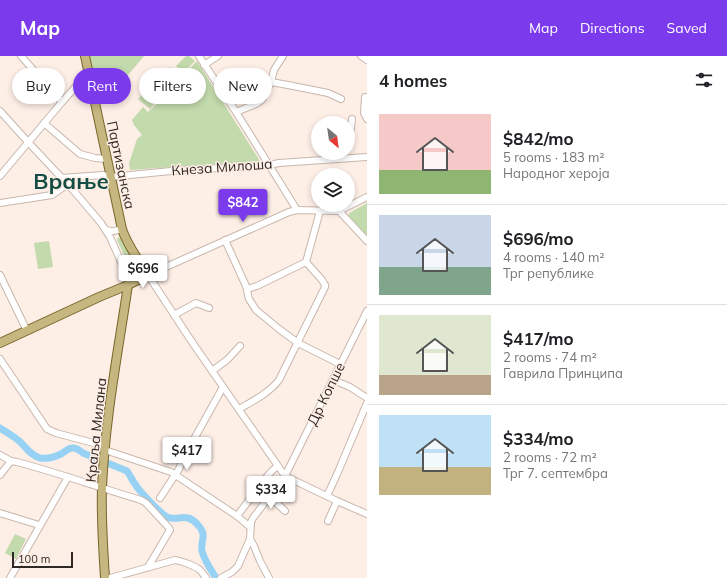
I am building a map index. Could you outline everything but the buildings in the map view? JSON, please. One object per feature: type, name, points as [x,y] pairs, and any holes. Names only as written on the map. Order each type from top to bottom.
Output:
[{"type":"main road","name":"Партизанска","points":[[85,56],[87,68]]},
{"type":"main road","name":"Партизанска","points":[[95,104],[122,231],[130,247],[148,275]]},
{"type":"main road","points":[[0,344],[148,275]]},
{"type":"main road","name":"Краља Милана","points":[[105,578],[102,529],[104,455],[109,405],[128,285]]},
{"type":"street","points":[[21,56],[32,68]]},
{"type":"street","points":[[199,56],[297,210]]},
{"type":"street","points":[[204,65],[218,56]]},
{"type":"street","points":[[272,78],[274,70],[283,56]]},
{"type":"street","points":[[361,56],[367,60]]},
{"type":"street","points":[[272,82],[328,93],[341,99]]},
{"type":"street","points":[[65,99],[73,90]]},
{"type":"street","points":[[365,96],[364,113],[367,119]]},
{"type":"street","points":[[0,176],[60,104]]},
{"type":"street","points":[[236,112],[254,104]]},
{"type":"street","points":[[0,111],[68,184],[105,229],[111,234],[129,280],[128,285]]},
{"type":"street","points":[[44,123],[82,155],[107,159]]},
{"type":"street","name":"Кнеза Милоша","points":[[355,156],[367,156]]},
{"type":"street","name":"Кнеза Милоша","points":[[62,178],[110,177],[311,159]]},
{"type":"street","points":[[73,190],[78,178]]},
{"type":"street","points":[[0,203],[52,195],[68,184]]},
{"type":"street","points":[[355,204],[367,198]]},
{"type":"street","points":[[311,211],[297,210],[289,212],[148,275],[285,476],[367,514]]},
{"type":"street","points":[[247,289],[257,286],[306,262],[320,212]]},
{"type":"street","points":[[340,212],[367,241]]},
{"type":"street","points":[[111,234],[122,231]]},
{"type":"street","points":[[225,240],[245,283],[249,299],[256,310],[279,330],[298,343],[340,364]]},
{"type":"street","points":[[239,409],[276,384],[298,343],[325,285],[306,262]]},
{"type":"street","points":[[0,274],[27,331]]},
{"type":"street","points":[[174,315],[196,303],[209,308]]},
{"type":"street","name":"Др Копше","points":[[250,527],[253,518],[285,476],[367,311]]},
{"type":"street","points":[[212,371],[240,346]]},
{"type":"street","points":[[0,359],[48,429],[104,455],[164,469],[175,474],[250,527],[250,539],[236,569],[221,578]]},
{"type":"street","points":[[333,380],[350,387],[367,398]]},
{"type":"street","points":[[160,498],[179,469],[183,459],[223,387]]},
{"type":"street","points":[[327,496],[367,403]]},
{"type":"street","points":[[0,455],[11,461],[68,476],[146,503],[170,530],[148,567]]},
{"type":"street","points":[[0,474],[11,461]]},
{"type":"street","points":[[236,516],[277,466]]},
{"type":"street","points":[[10,578],[68,476]]},
{"type":"street","points":[[269,496],[285,511]]},
{"type":"street","points":[[328,521],[337,501]]},
{"type":"street","points":[[0,513],[39,526]]},
{"type":"street","points":[[250,539],[269,578]]},
{"type":"street","points":[[110,578],[175,560],[200,570],[206,578]]},
{"type":"green space","points":[[86,56],[144,56],[131,72],[131,68],[88,68]]},
{"type":"green space","points":[[186,56],[189,56],[195,61],[188,68],[178,68],[176,66]]},
{"type":"green space","points":[[197,61],[201,68],[190,68]]},
{"type":"green space","points":[[206,75],[214,88],[214,104],[224,104],[260,161],[130,170],[129,163],[137,139],[142,135],[132,120],[143,107],[148,112],[156,104],[206,104]]},
{"type":"green space","points":[[144,104],[154,104],[150,109]]},
{"type":"green space","points":[[367,203],[367,237],[348,215],[351,212],[355,212],[355,210]]},
{"type":"green space","points":[[118,237],[121,239],[138,266],[136,270],[131,270],[117,240]]},
{"type":"green space","points":[[49,241],[53,267],[38,269],[34,243]]},
{"type":"green space","points":[[15,534],[26,539],[16,559],[5,553]]},
{"type":"waterway","points":[[0,428],[18,440],[37,457],[54,457],[69,449],[75,448],[83,453],[127,471],[141,492],[164,515],[171,518],[190,519],[198,525],[203,532],[203,554],[216,578]]},
{"type":"district","name":"Врање","points":[[71,181]]}]
